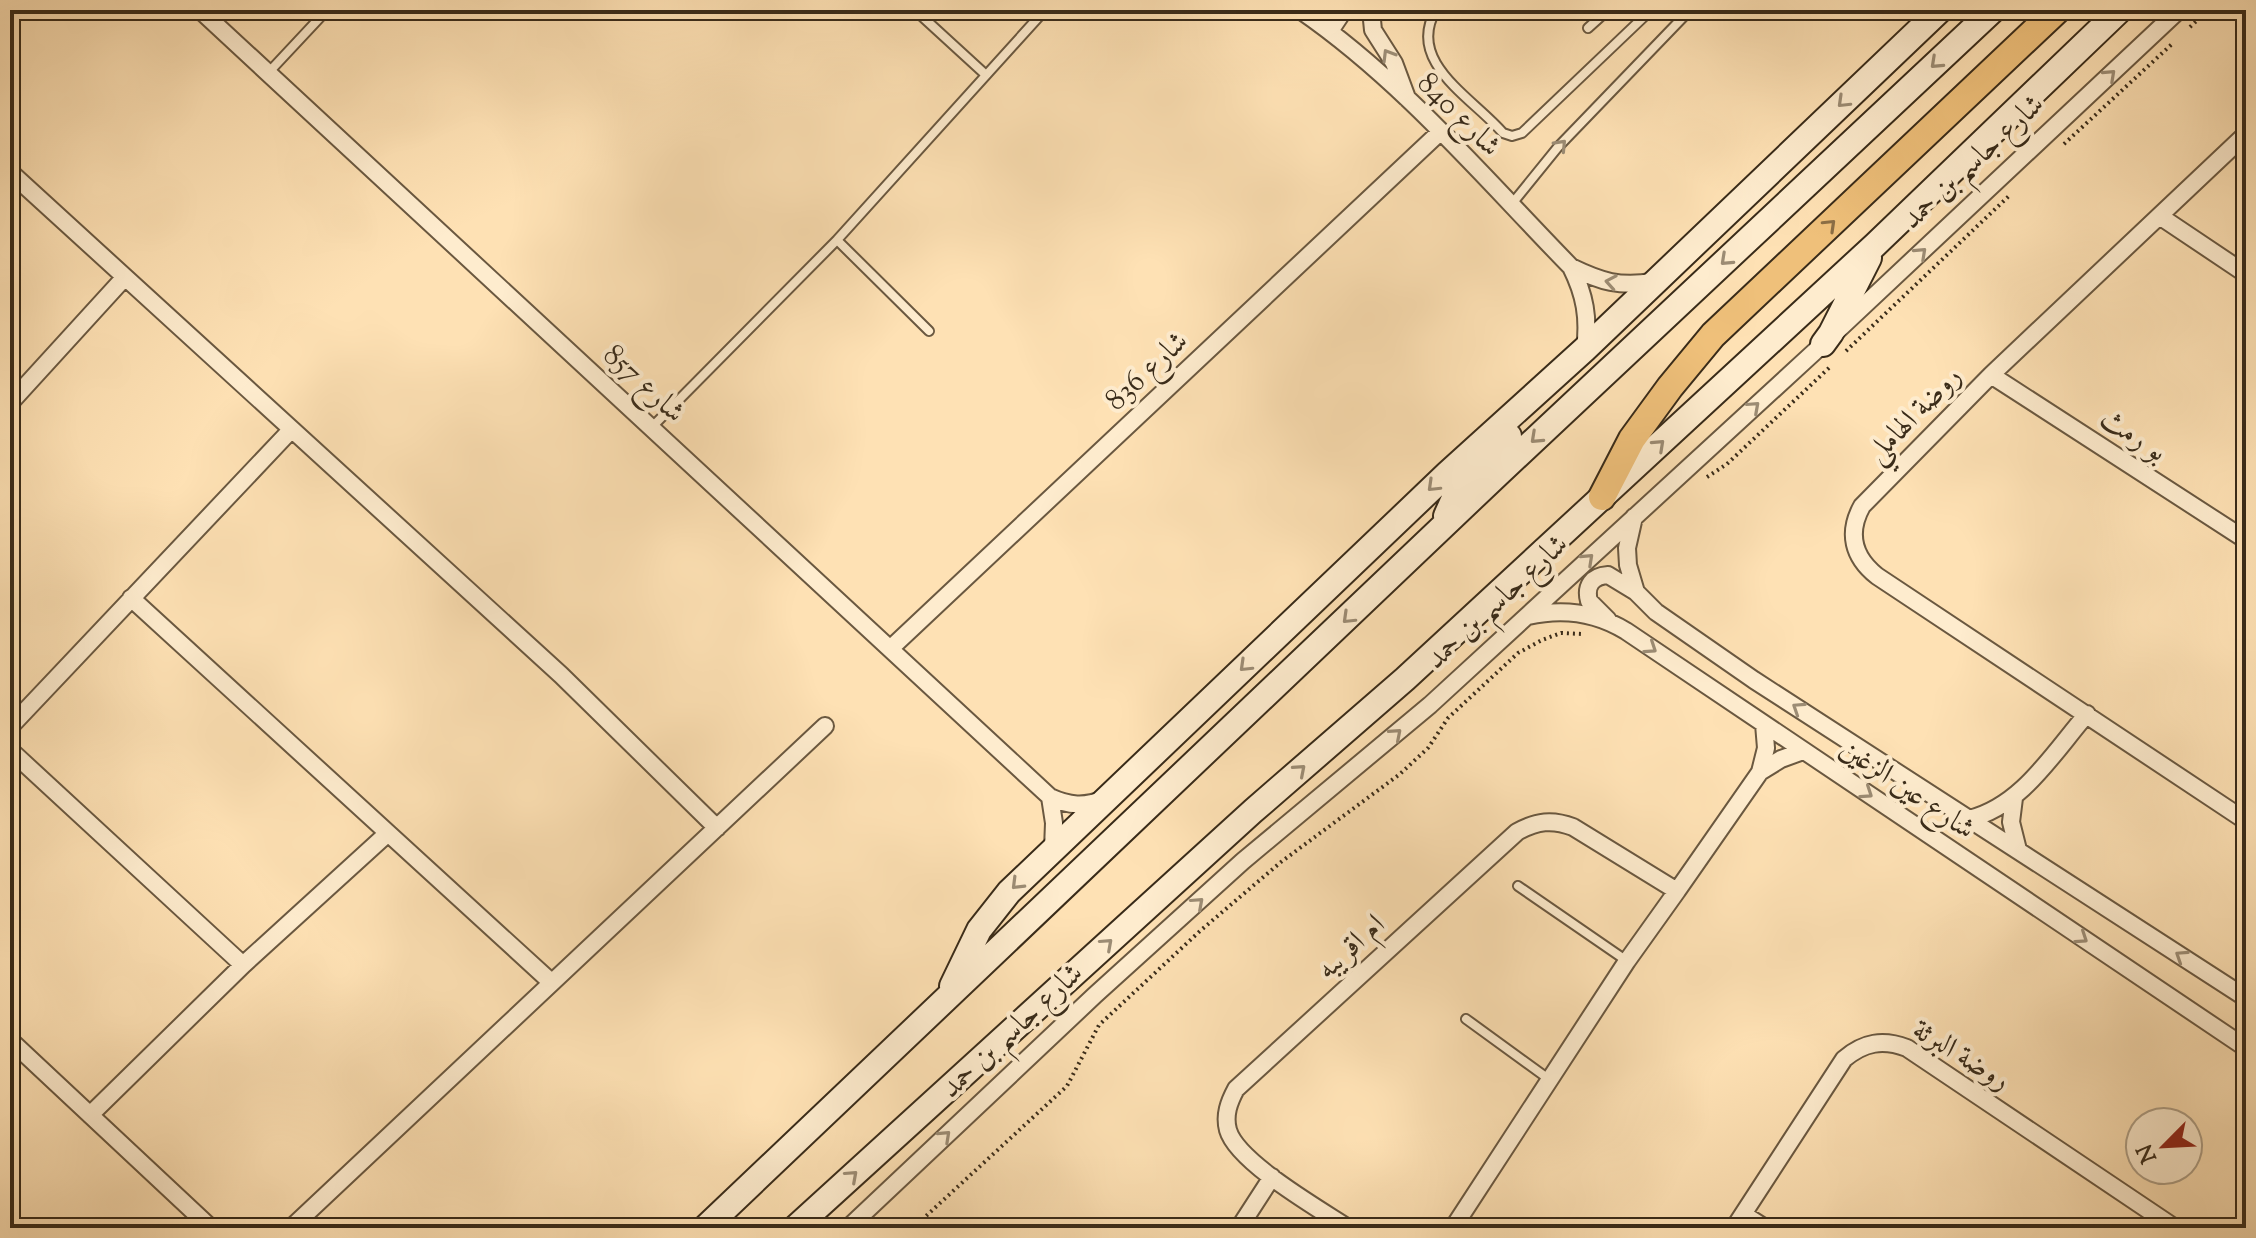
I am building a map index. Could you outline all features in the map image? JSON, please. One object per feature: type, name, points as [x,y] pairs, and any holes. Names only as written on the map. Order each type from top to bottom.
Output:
[{"type":"main road","points":[[949,995],[962,961],[979,930],[1009,892],[1940,10]]},
{"type":"main road","points":[[705,1228],[1993,10]]},
{"type":"main road","points":[[1602,497],[1632,439],[1713,335],[2057,10]]},
{"type":"main road","name":"شارع جاسم بن حمد","points":[[795,1228],[1253,811],[1405,679],[1875,245],[2120,10]]},
{"type":"main road","points":[[1708,231],[1779,211]]},
{"type":"main road","points":[[1823,344],[1875,245]]},
{"type":"main road","points":[[1440,530],[1458,489],[1508,439],[1533,396]]},
{"type":"street","name":"شارع 857","points":[[200,10],[1050,797]]},
{"type":"street","name":"شارع 840","points":[[1300,10],[1330,31],[1407,100],[1571,267],[1612,284],[1653,282]]},
{"type":"street","points":[[1330,31],[1344,10]]},
{"type":"street","points":[[1371,10],[1373,30],[1394,63],[1407,100]]},
{"type":"street","name":"شارع جاسم بن حمد","points":[[848,1228],[1095,995],[1243,861],[1353,772],[1635,517],[2179,10]]},
{"type":"street","name":"شارع 836","points":[[891,648],[1440,132]]},
{"type":"street","name":"روضة الهاملي","points":[[2246,134],[1991,375],[1862,506],[1855,518],[1853,544],[1866,568],[1877,576],[2246,820]]},
{"type":"street","points":[[10,172],[561,675],[717,828]]},
{"type":"street","points":[[2161,217],[2246,274]]},
{"type":"street","name":"شارع 840","points":[[1571,267],[1587,306],[1585,349]]},
{"type":"street","points":[[10,403],[125,277]]},
{"type":"street","name":"بو رمث","points":[[1991,375],[2246,540]]},
{"type":"street","points":[[10,727],[291,430]]},
{"type":"street","points":[[1635,517],[1627,548],[1628,565],[1636,592]]},
{"type":"street","name":"شارع عين الزغين","points":[[2246,998],[1754,680],[1656,612],[1636,592],[1608,575],[1594,579],[1589,586],[1589,601],[1610,622],[2246,1048]]},
{"type":"street","points":[[131,598],[551,982]]},
{"type":"street","name":"شارع عين الزغين","points":[[1526,616],[1568,612],[1610,622]]},
{"type":"street","points":[[1969,819],[1992,812],[2014,798],[2087,714]]},
{"type":"street","points":[[1453,1228],[1627,961],[1760,772],[1766,748],[1764,724]]},
{"type":"street","points":[[291,1228],[825,726]]},
{"type":"street","points":[[10,750],[243,965]]},
{"type":"street","points":[[1760,772],[1781,759],[1803,751]]},
{"type":"street","points":[[1050,797],[1061,802],[1085,805],[1108,797]]},
{"type":"street","points":[[1050,797],[1054,823],[1053,849]]},
{"type":"street","points":[[2014,798],[2011,822],[2018,850]]},
{"type":"street","name":"ام اقريبه","points":[[1348,1228],[1272,1177],[1235,1146],[1228,1132],[1226,1117],[1236,1089],[1517,832],[1530,825],[1544,821],[1573,827],[1677,891]]},
{"type":"street","points":[[90,1115],[243,965],[388,833]]},
{"type":"street","points":[[10,1040],[211,1228]]},
{"type":"street","name":"روضة البرثة","points":[[1734,1228],[1844,1059],[1867,1044],[1881,1042],[1907,1048],[2175,1228]]},
{"type":"street","points":[[1239,1228],[1272,1177]]},
{"type":"street","points":[[1743,1214],[1765,1228]]},
{"type":"lane","points":[[269,72],[327,10]]},
{"type":"lane","points":[[915,10],[986,75]]},
{"type":"lane","points":[[652,427],[837,240],[1045,10]]},
{"type":"lane","points":[[1436,10],[1426,39],[1436,66],[1503,133],[1512,136],[1522,133],[1647,11]]},
{"type":"lane","points":[[1588,28],[1608,10]]},
{"type":"lane","points":[[1511,205],[1558,147],[1690,10]]},
{"type":"lane","points":[[837,240],[929,331]]},
{"type":"lane","points":[[1518,886],[1627,961]]},
{"type":"lane","points":[[1466,1019],[1550,1080]]},
{"type":"path","points":[[2186,31],[2208,10]]},
{"type":"path","points":[[2062,145],[2175,41]]},
{"type":"path","points":[[1705,478],[1727,464],[2001,205],[2016,186]]},
{"type":"path","points":[[913,1228],[1067,1086],[1099,1025],[1200,931],[1281,862],[1400,774],[1428,748],[1448,718],[1501,667],[1542,640],[1561,633],[1601,631],[1610,622]]}]
